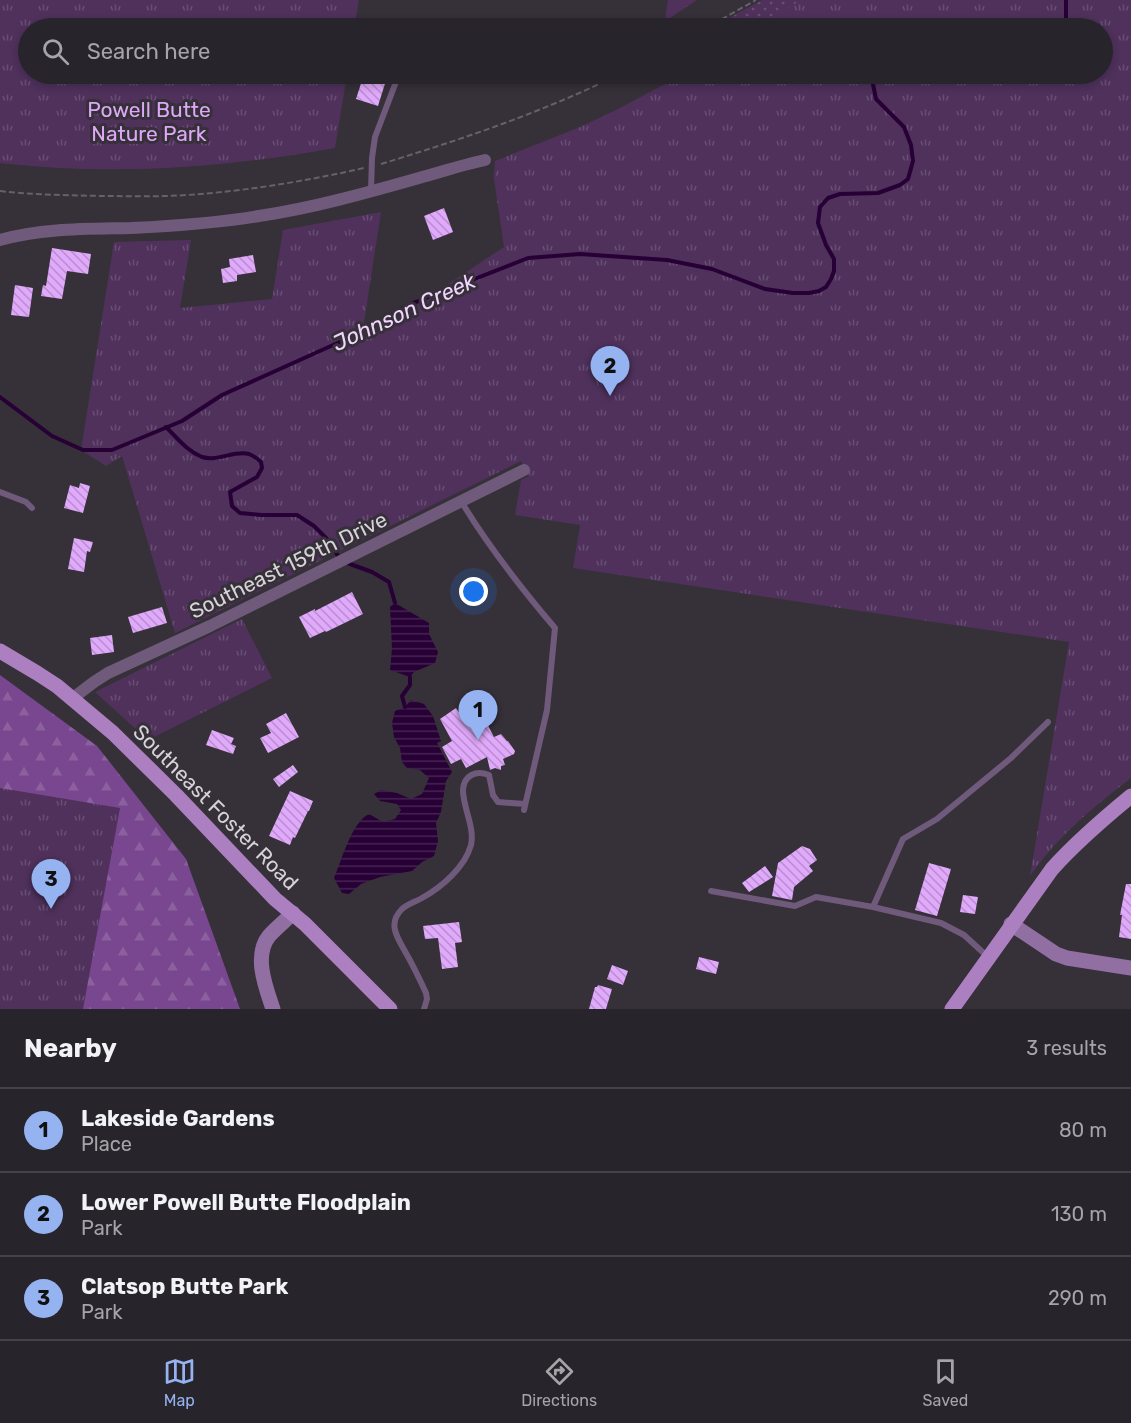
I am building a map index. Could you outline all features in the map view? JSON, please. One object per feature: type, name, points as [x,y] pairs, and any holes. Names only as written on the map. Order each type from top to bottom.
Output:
[{"type":"main road","name":"Southeast Foster Road","points":[[0,651],[73,698],[113,733],[275,899],[305,924],[390,1009]]},
{"type":"main road","points":[[952,1009],[1052,869],[1069,849],[1131,796]]},
{"type":"street","points":[[0,240],[46,232],[202,223],[260,216],[317,205],[485,160]]},
{"type":"street","name":"Southeast 159th Drive","points":[[73,698],[108,673],[210,626],[524,470]]},
{"type":"street","points":[[273,1009],[264,975],[262,953],[269,936],[292,913]]},
{"type":"street","points":[[1011,924],[1056,954],[1066,958],[1131,968]]},
{"type":"lane","points":[[371,191],[377,129],[395,84]]},
{"type":"lane","points":[[0,492],[26,502],[32,508]]},
{"type":"lane","points":[[424,1009],[426,993],[397,938],[394,924],[396,916],[401,910],[434,891],[461,867],[468,854],[472,841],[463,788],[466,779],[472,774],[483,773],[489,776],[493,795],[498,802],[524,807],[548,710],[555,628],[520,587],[460,501]]},
{"type":"lane","points":[[873,907],[903,839],[937,819],[1011,758],[1048,722]]},
{"type":"lane","points":[[711,891],[795,906],[816,897],[873,907],[941,923],[964,935],[988,957]]},
{"type":"path","points":[[724,18],[756,0]]},
{"type":"path","points":[[0,191],[42,195],[188,195],[303,181],[372,166],[495,127],[597,84]]},
{"type":"green space","name":"Powell Butte Nature Park","points":[[0,0],[359,0],[356,18],[18,18],[18,84],[345,84],[335,148],[252,161],[168,168],[84,169],[0,163]]},
{"type":"green space","points":[[668,0],[697,0],[670,18],[665,18]]},
{"type":"green space","points":[[762,0],[813,0],[783,18],[729,18]]},
{"type":"green space","points":[[801,0],[1131,0],[1131,778],[1077,823],[1053,847],[1030,876],[1069,642],[573,568],[580,525],[515,515],[521,480],[529,476],[521,461],[175,633],[122,456],[106,466],[81,450],[114,242],[191,240],[180,308],[272,299],[283,230],[381,212],[361,342],[504,247],[494,179],[495,161],[580,127],[665,84],[1113,84],[1113,18],[773,18]]},
{"type":"green space","points":[[242,619],[272,678],[148,740],[95,692]]},
{"type":"green space","points":[[0,675],[97,746],[186,859],[240,1009],[0,1009]]},
{"type":"green space","points":[[0,788],[120,808],[83,1009],[0,1009]]},
{"type":"shaded area","points":[[395,603],[429,623],[429,634],[438,652],[435,663],[414,672],[410,677],[390,670],[392,648],[390,607]]},
{"type":"shaded area","points":[[411,700],[424,704],[433,716],[441,741],[437,743],[452,772],[446,781],[441,812],[436,823],[438,841],[434,856],[422,862],[412,871],[380,877],[361,884],[349,894],[342,893],[334,878],[357,825],[369,814],[383,822],[395,819],[401,810],[397,804],[380,801],[374,794],[381,790],[411,799],[422,794],[429,778],[420,770],[407,768],[402,762],[400,748],[394,737],[392,723],[395,711],[405,707]]},
{"type":"building","points":[[361,84],[385,84],[378,106],[356,99]]},
{"type":"building","points":[[444,208],[453,232],[433,240],[424,216]]},
{"type":"building","points":[[52,248],[91,254],[88,274],[67,271],[62,299],[41,296],[43,285],[46,286]]},
{"type":"building","points":[[253,255],[256,272],[237,275],[237,281],[223,283],[221,269],[230,267],[229,259]]},
{"type":"building","points":[[15,285],[33,288],[29,317],[11,315]]},
{"type":"building","points":[[80,483],[90,486],[83,513],[64,508],[70,485],[79,488]]},
{"type":"building","points":[[74,538],[93,542],[90,552],[87,551],[84,572],[68,569]]},
{"type":"building","points":[[352,592],[363,614],[310,638],[299,617]]},
{"type":"building","points":[[162,607],[167,623],[133,633],[128,617]]},
{"type":"building","points":[[112,635],[114,652],[92,655],[90,638]]},
{"type":"building","points":[[456,708],[463,718],[473,715],[474,718],[482,714],[494,737],[501,734],[508,741],[515,751],[514,754],[503,759],[505,765],[501,766],[501,770],[495,768],[490,770],[487,757],[466,768],[461,759],[451,764],[442,747],[452,741],[440,719]]},
{"type":"building","points":[[286,713],[299,737],[268,753],[260,738],[271,733],[266,724]]},
{"type":"building","points":[[212,730],[234,738],[231,744],[236,746],[233,754],[206,745]]},
{"type":"building","points":[[293,765],[298,772],[279,787],[273,779]]},
{"type":"building","points":[[290,791],[313,801],[290,845],[269,836]]},
{"type":"building","points":[[802,846],[810,849],[817,860],[809,866],[813,871],[794,887],[792,900],[772,896],[778,863]]},
{"type":"building","points":[[929,863],[951,869],[937,916],[915,910]]},
{"type":"building","points":[[765,866],[773,877],[749,892],[742,883]]},
{"type":"building","points":[[1126,884],[1131,884],[1131,939],[1119,937],[1122,915],[1120,915]]},
{"type":"building","points":[[963,895],[978,897],[975,914],[960,912]]},
{"type":"building","points":[[459,922],[462,942],[455,943],[458,967],[442,969],[438,938],[425,939],[423,926]]},
{"type":"building","points":[[699,957],[719,962],[716,974],[696,969]]},
{"type":"building","points":[[612,965],[628,971],[623,985],[607,979]]},
{"type":"building","points":[[598,985],[612,989],[606,1009],[589,1009],[595,987]]},
{"type":"waterway","name":"Johnson Creek","points":[[1066,0],[1066,18]]},
{"type":"waterway","name":"Johnson Creek","points":[[0,397],[52,436],[83,450],[112,450],[182,421],[222,395],[362,332],[408,305],[528,258],[580,254],[667,260],[712,269],[765,289],[793,293],[819,291],[826,287],[834,271],[834,259],[818,223],[820,207],[828,198],[840,194],[878,193],[900,185],[908,179],[913,161],[911,145],[904,127],[876,99],[873,84]]},
{"type":"waterway","points":[[166,427],[187,448],[202,457],[214,458],[243,453],[261,462],[262,468],[257,477],[230,492],[232,506],[240,513],[297,515],[314,526],[328,540],[338,556],[389,582],[395,603]]},
{"type":"waterway","points":[[405,707],[402,696],[410,685],[410,677]]},
{"type":"place","name":"Lower Powell Butte Floodplain","points":[[610,396]]},
{"type":"place","name":"Lakeside Gardens","points":[[478,740]]},
{"type":"place","name":"Clatsop Butte Park","points":[[51,909]]}]
